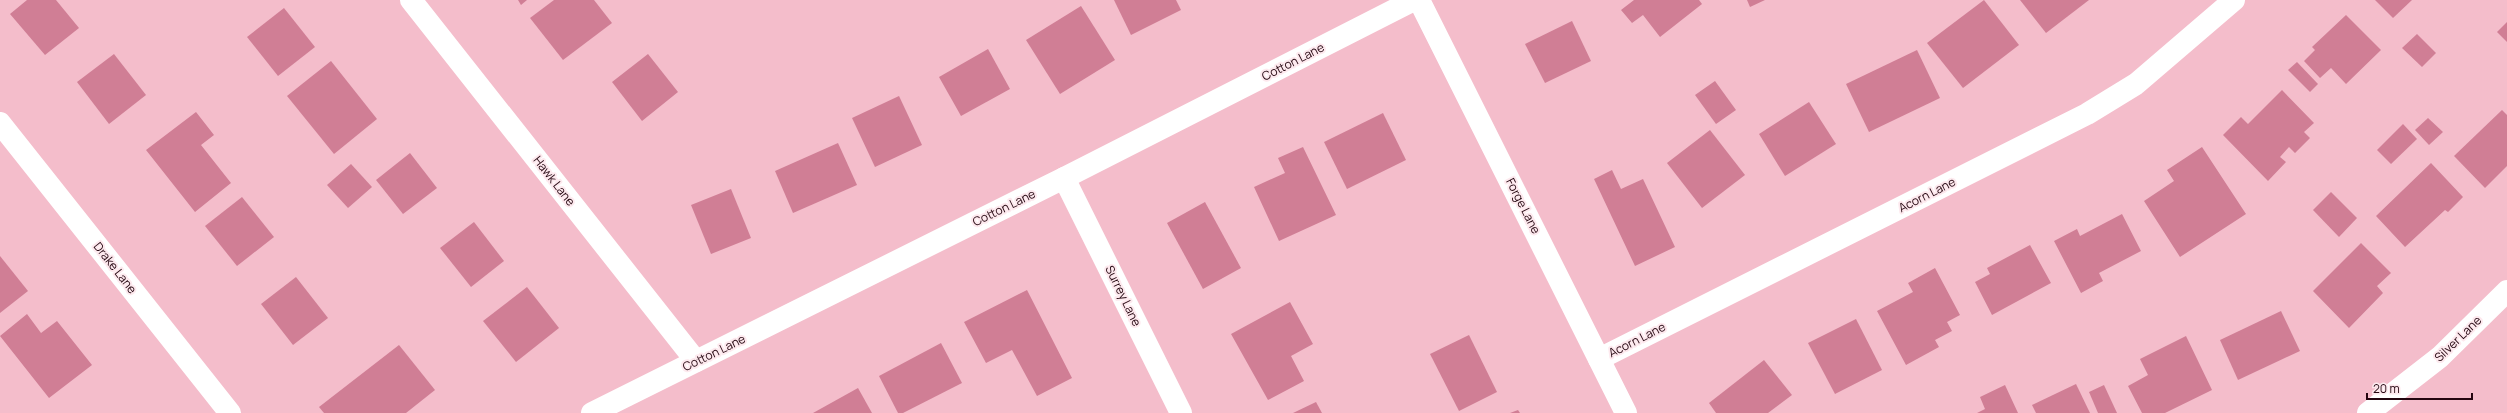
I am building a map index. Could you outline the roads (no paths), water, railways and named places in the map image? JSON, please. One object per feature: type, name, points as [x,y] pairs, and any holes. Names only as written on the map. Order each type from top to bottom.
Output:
[{"type":"street","name":"Hawk Lane","points":[[412,0],[696,361]]},
{"type":"street","name":"Cotton Lane","points":[[592,413],[1064,178],[1414,0]]},
{"type":"street","name":"Forge Lane","points":[[1419,0],[1626,413]]},
{"type":"street","name":"Acorn Lane","points":[[1599,359],[2087,114],[2136,84],[2234,0]]},
{"type":"street","name":"Drake Lane","points":[[0,123],[230,413]]},
{"type":"street","name":"Surrey Lane","points":[[1064,178],[1181,413]]},
{"type":"street","name":"Silver Lane","points":[[2368,413],[2440,357],[2507,291]]}]
